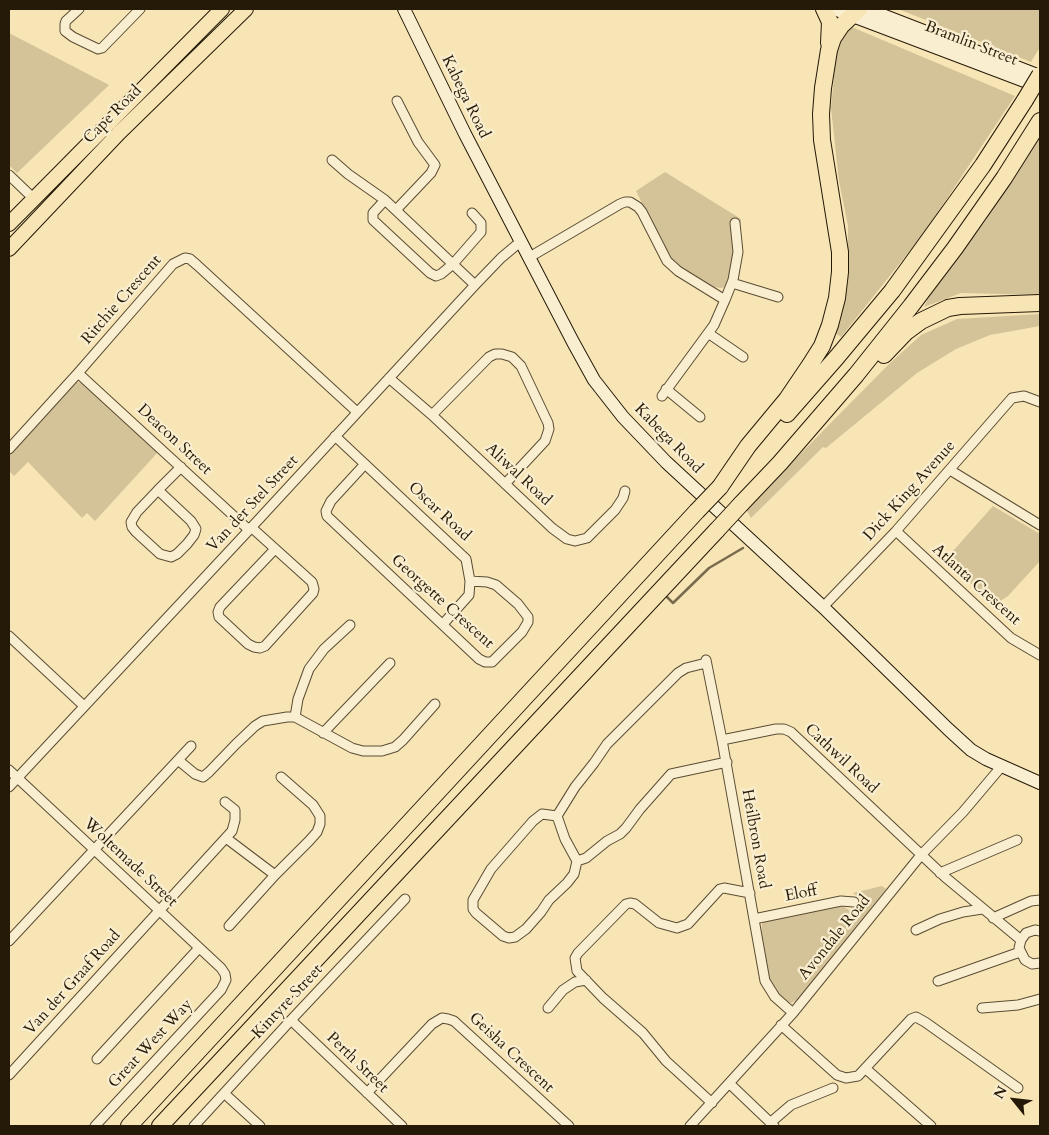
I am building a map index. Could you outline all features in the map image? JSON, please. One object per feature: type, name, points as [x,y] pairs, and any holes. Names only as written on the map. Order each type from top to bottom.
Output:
[{"type":"highway","points":[[720,487],[748,446],[787,399],[810,365],[822,346],[832,316],[840,272],[840,252],[822,140],[821,114],[829,50],[830,22],[824,9]]},
{"type":"highway","points":[[829,50],[837,31],[856,11]]},
{"type":"highway","points":[[129,1126],[720,487],[837,357],[892,291],[983,165],[1040,75]]},
{"type":"highway","points":[[780,463],[856,375],[922,292],[1004,178],[1040,121]]},
{"type":"highway","points":[[160,1126],[741,504],[906,332],[921,321],[948,308],[1040,303]]},
{"type":"main road","name":"Cape Road","points":[[9,224],[222,9]]},
{"type":"main road","name":"Cape Road","points":[[9,249],[119,133],[246,9]]},
{"type":"street","points":[[79,9],[66,21],[65,31],[98,49],[102,48],[140,9]]},
{"type":"street","name":"Kabega Road","points":[[404,9],[528,258],[594,380],[624,418],[693,488],[823,608],[948,729],[972,750],[1002,768],[1040,783]]},
{"type":"street","name":"Bramlin Street","points":[[834,9],[856,11],[1040,75]]},
{"type":"street","name":"Bramlin Street","points":[[856,11],[1040,88]]},
{"type":"street","points":[[396,210],[435,168],[434,162],[418,142],[397,101]]},
{"type":"street","points":[[332,160],[348,174],[385,200],[475,285]]},
{"type":"street","points":[[9,175],[33,198]]},
{"type":"street","points":[[385,200],[373,213],[372,218],[433,275],[441,274],[453,264],[481,232],[481,223],[472,213]]},
{"type":"street","points":[[528,258],[625,202],[638,207],[663,255],[673,266],[725,300]]},
{"type":"street","points":[[700,417],[664,392],[708,333],[725,300],[732,283],[738,252],[735,223]]},
{"type":"street","name":"Van der Stel Street","points":[[9,787],[475,285],[501,258],[520,242]]},
{"type":"street","name":"Ritchie Crescent","points":[[9,449],[172,264],[185,258],[190,259],[197,265],[358,412]]},
{"type":"street","points":[[732,283],[778,297]]},
{"type":"street","points":[[708,333],[744,357]]},
{"type":"street","points":[[432,416],[489,357],[495,354],[512,357],[521,366],[548,423],[549,430],[546,441],[505,484]]},
{"type":"street","name":"Deacon Street","points":[[78,372],[181,467],[275,549],[312,582],[313,594],[265,646],[260,648],[254,647],[248,644],[219,617],[218,612],[220,607],[275,549]]},
{"type":"street","name":"Aliwal Road","points":[[389,378],[552,528],[567,539],[575,541],[587,538],[615,510],[623,498],[624,491]]},
{"type":"street","name":"Dick King Avenue","points":[[823,608],[896,532],[1012,398],[1019,396],[1031,397],[1040,402]]},
{"type":"street","name":"Oscar Road","points":[[335,436],[466,559],[470,581]]},
{"type":"street","name":"Georgette Crescent","points":[[365,464],[331,501],[326,511],[327,516],[478,659],[492,662],[525,628],[528,622],[526,613],[496,585],[487,582],[470,581]]},
{"type":"street","points":[[158,490],[191,521],[196,529],[194,536],[187,544],[171,557],[160,554],[132,527],[132,518],[158,490],[181,467]]},
{"type":"street","points":[[950,470],[1040,525]]},
{"type":"street","name":"Atlanta Crescent","points":[[896,532],[1004,632],[1040,655]]},
{"type":"street","points":[[443,624],[469,594],[470,581]]},
{"type":"street","points":[[294,718],[298,699],[309,669],[324,649],[350,625]]},
{"type":"street","points":[[9,636],[84,706]]},
{"type":"street","name":"Heilbron Road","points":[[557,816],[575,787],[612,738],[678,673],[706,661],[766,981],[775,997],[793,1013]]},
{"type":"street","points":[[323,733],[390,662]]},
{"type":"street","points":[[178,760],[195,774],[203,777],[248,732],[259,723],[271,718],[294,718],[352,748],[363,751],[382,751],[395,747],[403,740],[435,704]]},
{"type":"street","name":"Cathwil Road","points":[[722,740],[784,729],[791,732],[940,873],[1020,940]]},
{"type":"street","points":[[9,941],[191,746]]},
{"type":"street","points":[[577,862],[586,858],[607,841],[620,834],[640,808],[671,774],[726,762]]},
{"type":"street","name":"Avondale Road","points":[[690,1126],[793,1013],[921,855],[1002,768]]},
{"type":"street","name":"Woltemade Street","points":[[9,770],[221,968],[226,980]]},
{"type":"street","points":[[229,926],[309,841],[317,832],[320,824],[320,816],[313,805],[280,777]]},
{"type":"street","points":[[225,802],[235,810],[234,826],[226,838],[275,875]]},
{"type":"street","points":[[542,814],[557,816],[565,839],[577,862],[574,874],[567,883],[549,900],[542,912],[526,929],[515,937],[503,936],[473,909],[473,900],[491,869],[533,821],[542,814]]},
{"type":"street","name":"Van der Graaf Road","points":[[9,1075],[226,838]]},
{"type":"street","points":[[940,873],[1017,840]]},
{"type":"street","points":[[712,1103],[666,1061],[643,1033],[603,998],[577,970],[575,958],[626,904],[635,904],[659,923],[677,928],[688,924],[720,889],[724,888],[750,893]]},
{"type":"street","points":[[963,912],[971,899]]},
{"type":"street","name":"Kintyre Street","points":[[194,1126],[405,900]]},
{"type":"street","points":[[993,918],[1031,901],[1040,900]]},
{"type":"street","name":"Eloff","points":[[754,919],[841,902],[854,902]]},
{"type":"street","points":[[916,930],[940,919],[982,909]]},
{"type":"street","points":[[1040,931],[1030,931],[1020,940],[1020,952],[1028,962],[1040,963]]},
{"type":"street","points":[[97,1059],[199,948]]},
{"type":"street","points":[[938,981],[1020,952]]},
{"type":"street","name":"Great West Way","points":[[95,1126],[221,990],[226,980]]},
{"type":"street","points":[[548,1008],[563,990],[574,982],[586,980]]},
{"type":"street","points":[[982,1008],[1018,1005],[1040,998]]},
{"type":"street","points":[[782,1025],[837,1075],[846,1078],[858,1076],[911,1019],[916,1017],[926,1022],[1018,1088]]},
{"type":"street","name":"Geisha Crescent","points":[[367,1093],[432,1024],[442,1018],[454,1021],[569,1126]]},
{"type":"street","name":"Perth Street","points":[[291,1020],[402,1126]]},
{"type":"street","points":[[866,1069],[931,1126]]},
{"type":"street","points":[[730,1084],[772,1125],[791,1105],[833,1088]]},
{"type":"street","points":[[225,1094],[260,1126]]},
{"type":"shaded area","points":[[898,9],[1040,9],[1040,47],[1031,62]]},
{"type":"shaded area","points":[[847,25],[1015,96],[924,233],[841,337],[832,331],[842,302],[848,270],[848,226],[839,181],[831,108],[836,54]]},
{"type":"shaded area","points":[[9,33],[109,85],[17,173],[9,165]]},
{"type":"shaded area","points":[[1040,137],[1040,295],[961,293],[924,307],[932,290],[984,223]]},
{"type":"shaded area","points":[[665,172],[741,219],[741,223],[733,220],[735,259],[729,283],[726,286],[722,288],[712,287],[684,271],[672,261],[666,252],[636,191]]},
{"type":"shaded area","points":[[1040,314],[1040,326],[990,335],[956,349],[917,373],[826,448],[823,447],[751,518],[746,509],[888,365],[921,335],[957,319]]},
{"type":"shaded area","points":[[76,382],[83,383],[159,451],[95,521],[87,513],[82,518],[28,462],[14,476],[9,471],[9,454],[72,384]]},
{"type":"shaded area","points":[[993,506],[1040,534],[1040,561],[1008,596],[1000,601],[995,597],[991,602],[945,560]]},
{"type":"shaded area","points":[[882,886],[886,889],[799,999],[791,1003],[780,998],[770,981],[761,933],[762,924],[766,920],[839,905],[850,911],[855,911],[862,903],[860,898],[853,893]]},
{"type":"waterway","points":[[667,597],[673,603],[709,568],[743,548]]}]
